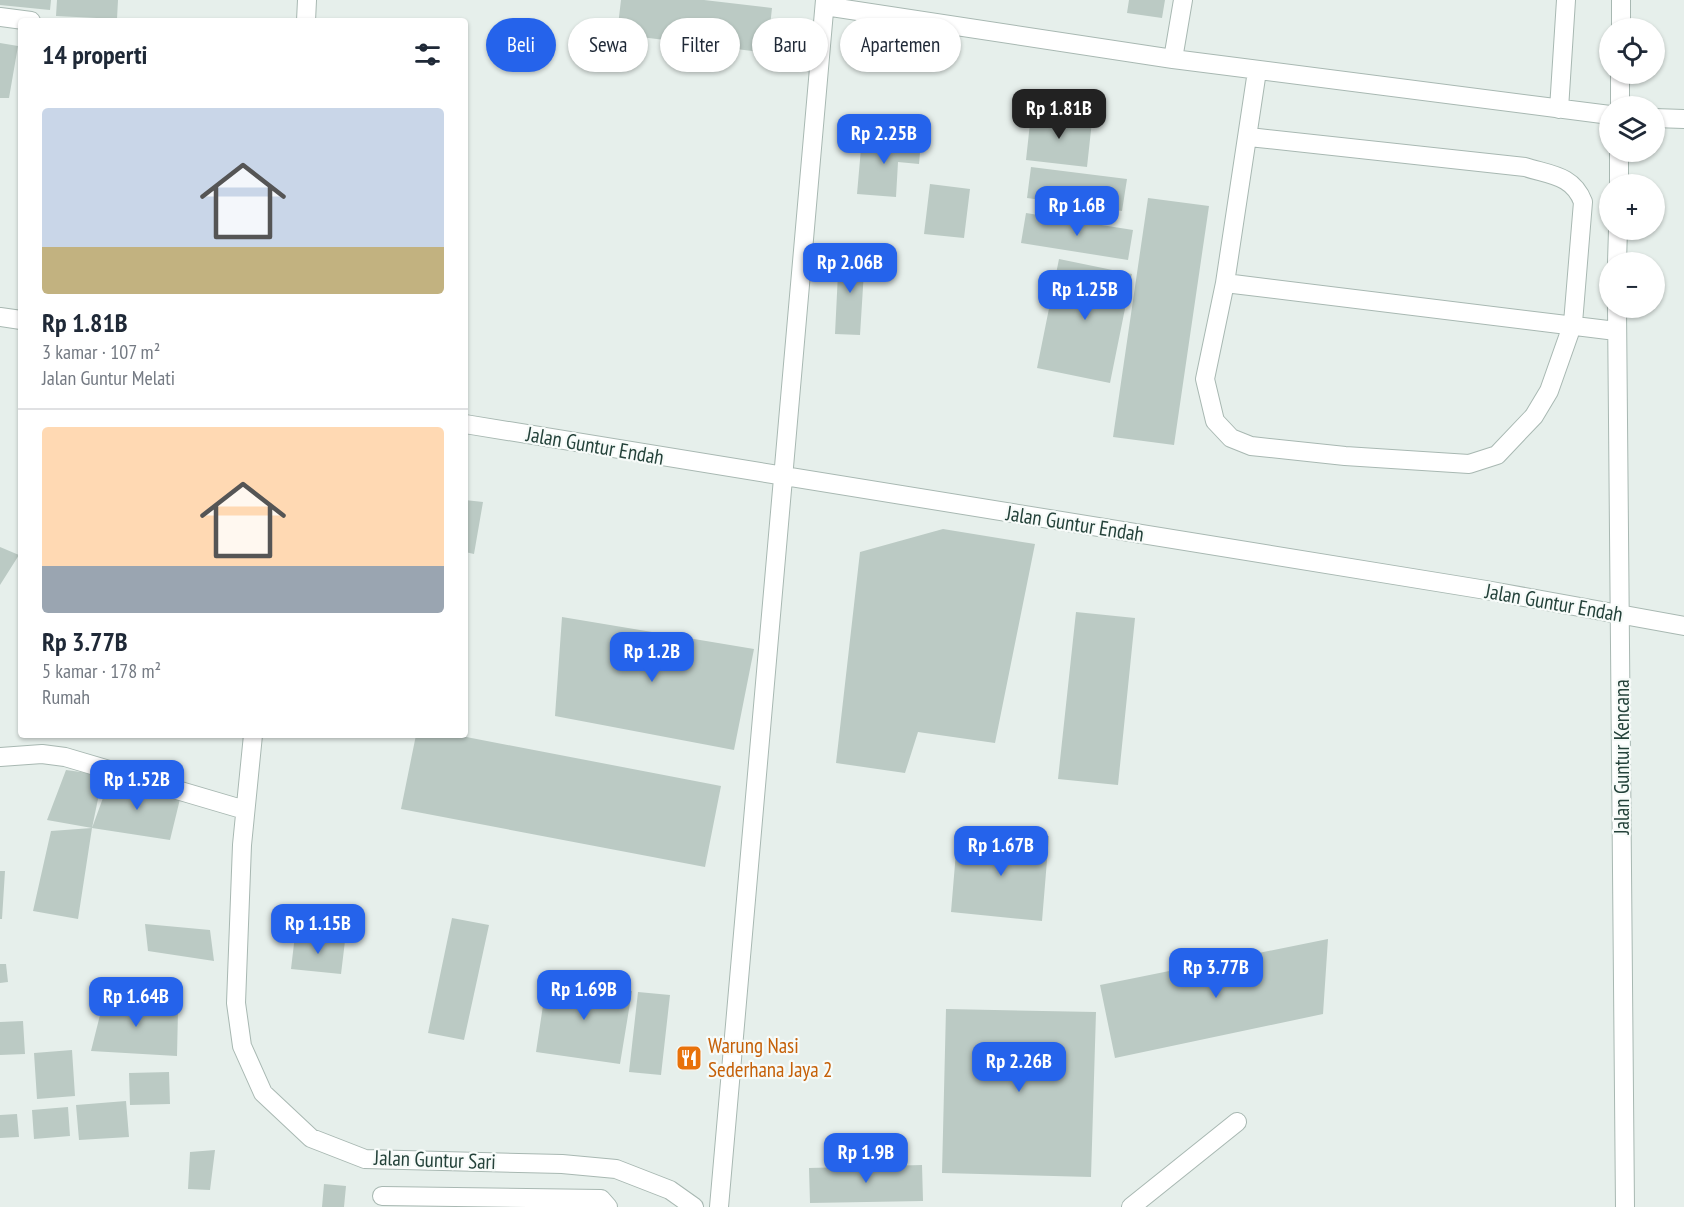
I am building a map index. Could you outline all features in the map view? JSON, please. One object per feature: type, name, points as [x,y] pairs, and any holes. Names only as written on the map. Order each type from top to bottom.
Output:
[{"type":"street","points":[[306,18],[307,0]]},
{"type":"street","points":[[1173,59],[1183,0]]},
{"type":"street","points":[[1559,109],[1566,0]]},
{"type":"street","points":[[1621,18],[1622,0]]},
{"type":"street","points":[[719,1207],[825,3],[1173,59],[1599,114]]},
{"type":"street","points":[[0,17],[18,19]]},
{"type":"street","points":[[1249,136],[1525,167],[1568,180],[1577,188],[1583,202],[1572,324],[1544,399],[1527,424],[1497,455],[1469,464],[1345,456],[1251,446],[1231,438],[1215,421],[1205,380],[1225,284],[1249,136],[1257,70]]},
{"type":"street","points":[[1665,118],[1684,119]]},
{"type":"street","points":[[1225,284],[1616,331]]},
{"type":"street","points":[[0,317],[18,320]]},
{"type":"street","name":"Jalan Guntur Kencana","points":[[1617,318],[1625,1207]]},
{"type":"street","name":"Jalan Guntur Endah","points":[[468,424],[1475,588],[1684,626]]},
{"type":"street","name":"Jalan Guntur Sari","points":[[253,738],[245,810],[236,1003],[242,1046],[263,1093],[311,1138],[365,1159],[562,1164],[616,1169],[670,1190],[694,1207]]},
{"type":"street","points":[[0,757],[42,754],[65,757],[245,810]]},
{"type":"street","points":[[1131,1207],[1237,1122]]},
{"type":"street","points":[[382,1196],[601,1199],[608,1207]]},
{"type":"building","points":[[0,0],[51,0],[50,10],[0,5]]},
{"type":"building","points":[[57,0],[118,0],[117,18],[56,16]]},
{"type":"building","points":[[621,0],[704,0],[772,8],[771,18],[752,18],[752,51],[740,50],[740,18],[660,18],[660,39],[648,38],[648,18],[619,18]]},
{"type":"building","points":[[1129,0],[1165,0],[1162,18],[1127,13]]},
{"type":"building","points":[[0,43],[18,46],[9,98],[0,98]]},
{"type":"building","points":[[1031,114],[1092,121],[1087,167],[1026,160]]},
{"type":"building","points":[[862,137],[921,142],[919,164],[898,162],[896,197],[857,194]]},
{"type":"building","points":[[1031,167],[1127,179],[1122,211],[1027,198]]},
{"type":"building","points":[[930,184],[970,189],[964,238],[924,234]]},
{"type":"building","points":[[1148,198],[1209,206],[1174,445],[1113,437]]},
{"type":"building","points":[[1026,213],[1133,230],[1128,260],[1021,243]]},
{"type":"building","points":[[839,253],[865,255],[860,335],[835,334]]},
{"type":"building","points":[[1059,259],[1132,274],[1110,383],[1037,368]]},
{"type":"building","points":[[468,500],[483,502],[474,554],[468,553]]},
{"type":"building","points":[[943,529],[1035,544],[995,743],[918,732],[905,773],[836,763],[860,552]]},
{"type":"building","points":[[0,547],[18,557],[0,585]]},
{"type":"building","points":[[1076,612],[1135,618],[1118,785],[1058,779]]},
{"type":"building","points":[[562,617],[754,649],[734,750],[555,716]]},
{"type":"building","points":[[468,737],[721,786],[705,867],[401,809],[415,738]]},
{"type":"building","points":[[66,770],[103,775],[92,828],[47,820]]},
{"type":"building","points":[[111,776],[180,799],[170,840],[92,828]]},
{"type":"building","points":[[92,828],[78,919],[33,911],[51,831]]},
{"type":"building","points":[[1049,836],[1042,921],[951,912],[957,840]]},
{"type":"building","points":[[0,871],[5,871],[2,919],[0,919]]},
{"type":"building","points":[[452,918],[489,925],[464,1040],[428,1033]]},
{"type":"building","points":[[145,924],[210,930],[214,961],[148,951]]},
{"type":"building","points":[[295,935],[345,941],[341,974],[291,969]]},
{"type":"building","points":[[1328,939],[1323,1014],[1115,1058],[1100,985]]},
{"type":"building","points":[[0,964],[6,964],[8,982],[0,983]]},
{"type":"building","points":[[547,979],[632,991],[620,1064],[536,1052]]},
{"type":"building","points":[[638,992],[670,995],[661,1075],[629,1072]]},
{"type":"building","points":[[105,995],[178,1010],[177,1056],[91,1051]]},
{"type":"building","points":[[946,1009],[1096,1012],[1091,1177],[942,1173]]},
{"type":"building","points":[[23,1021],[25,1054],[0,1055],[0,1022]]},
{"type":"building","points":[[72,1050],[75,1096],[37,1099],[34,1053]]},
{"type":"building","points":[[169,1072],[170,1104],[130,1105],[129,1073]]},
{"type":"building","points":[[126,1101],[129,1137],[79,1140],[76,1105]]},
{"type":"building","points":[[68,1107],[70,1136],[34,1139],[32,1110]]},
{"type":"building","points":[[17,1114],[19,1137],[0,1138],[0,1115]]},
{"type":"building","points":[[215,1150],[210,1190],[188,1189],[190,1152]]},
{"type":"building","points":[[922,1165],[923,1201],[810,1203],[809,1168]]},
{"type":"building","points":[[324,1184],[346,1186],[344,1207],[322,1207]]},
{"type":"place","name":"Warung Nasi Sederhana Jaya 2","points":[[689,1058]]}]
